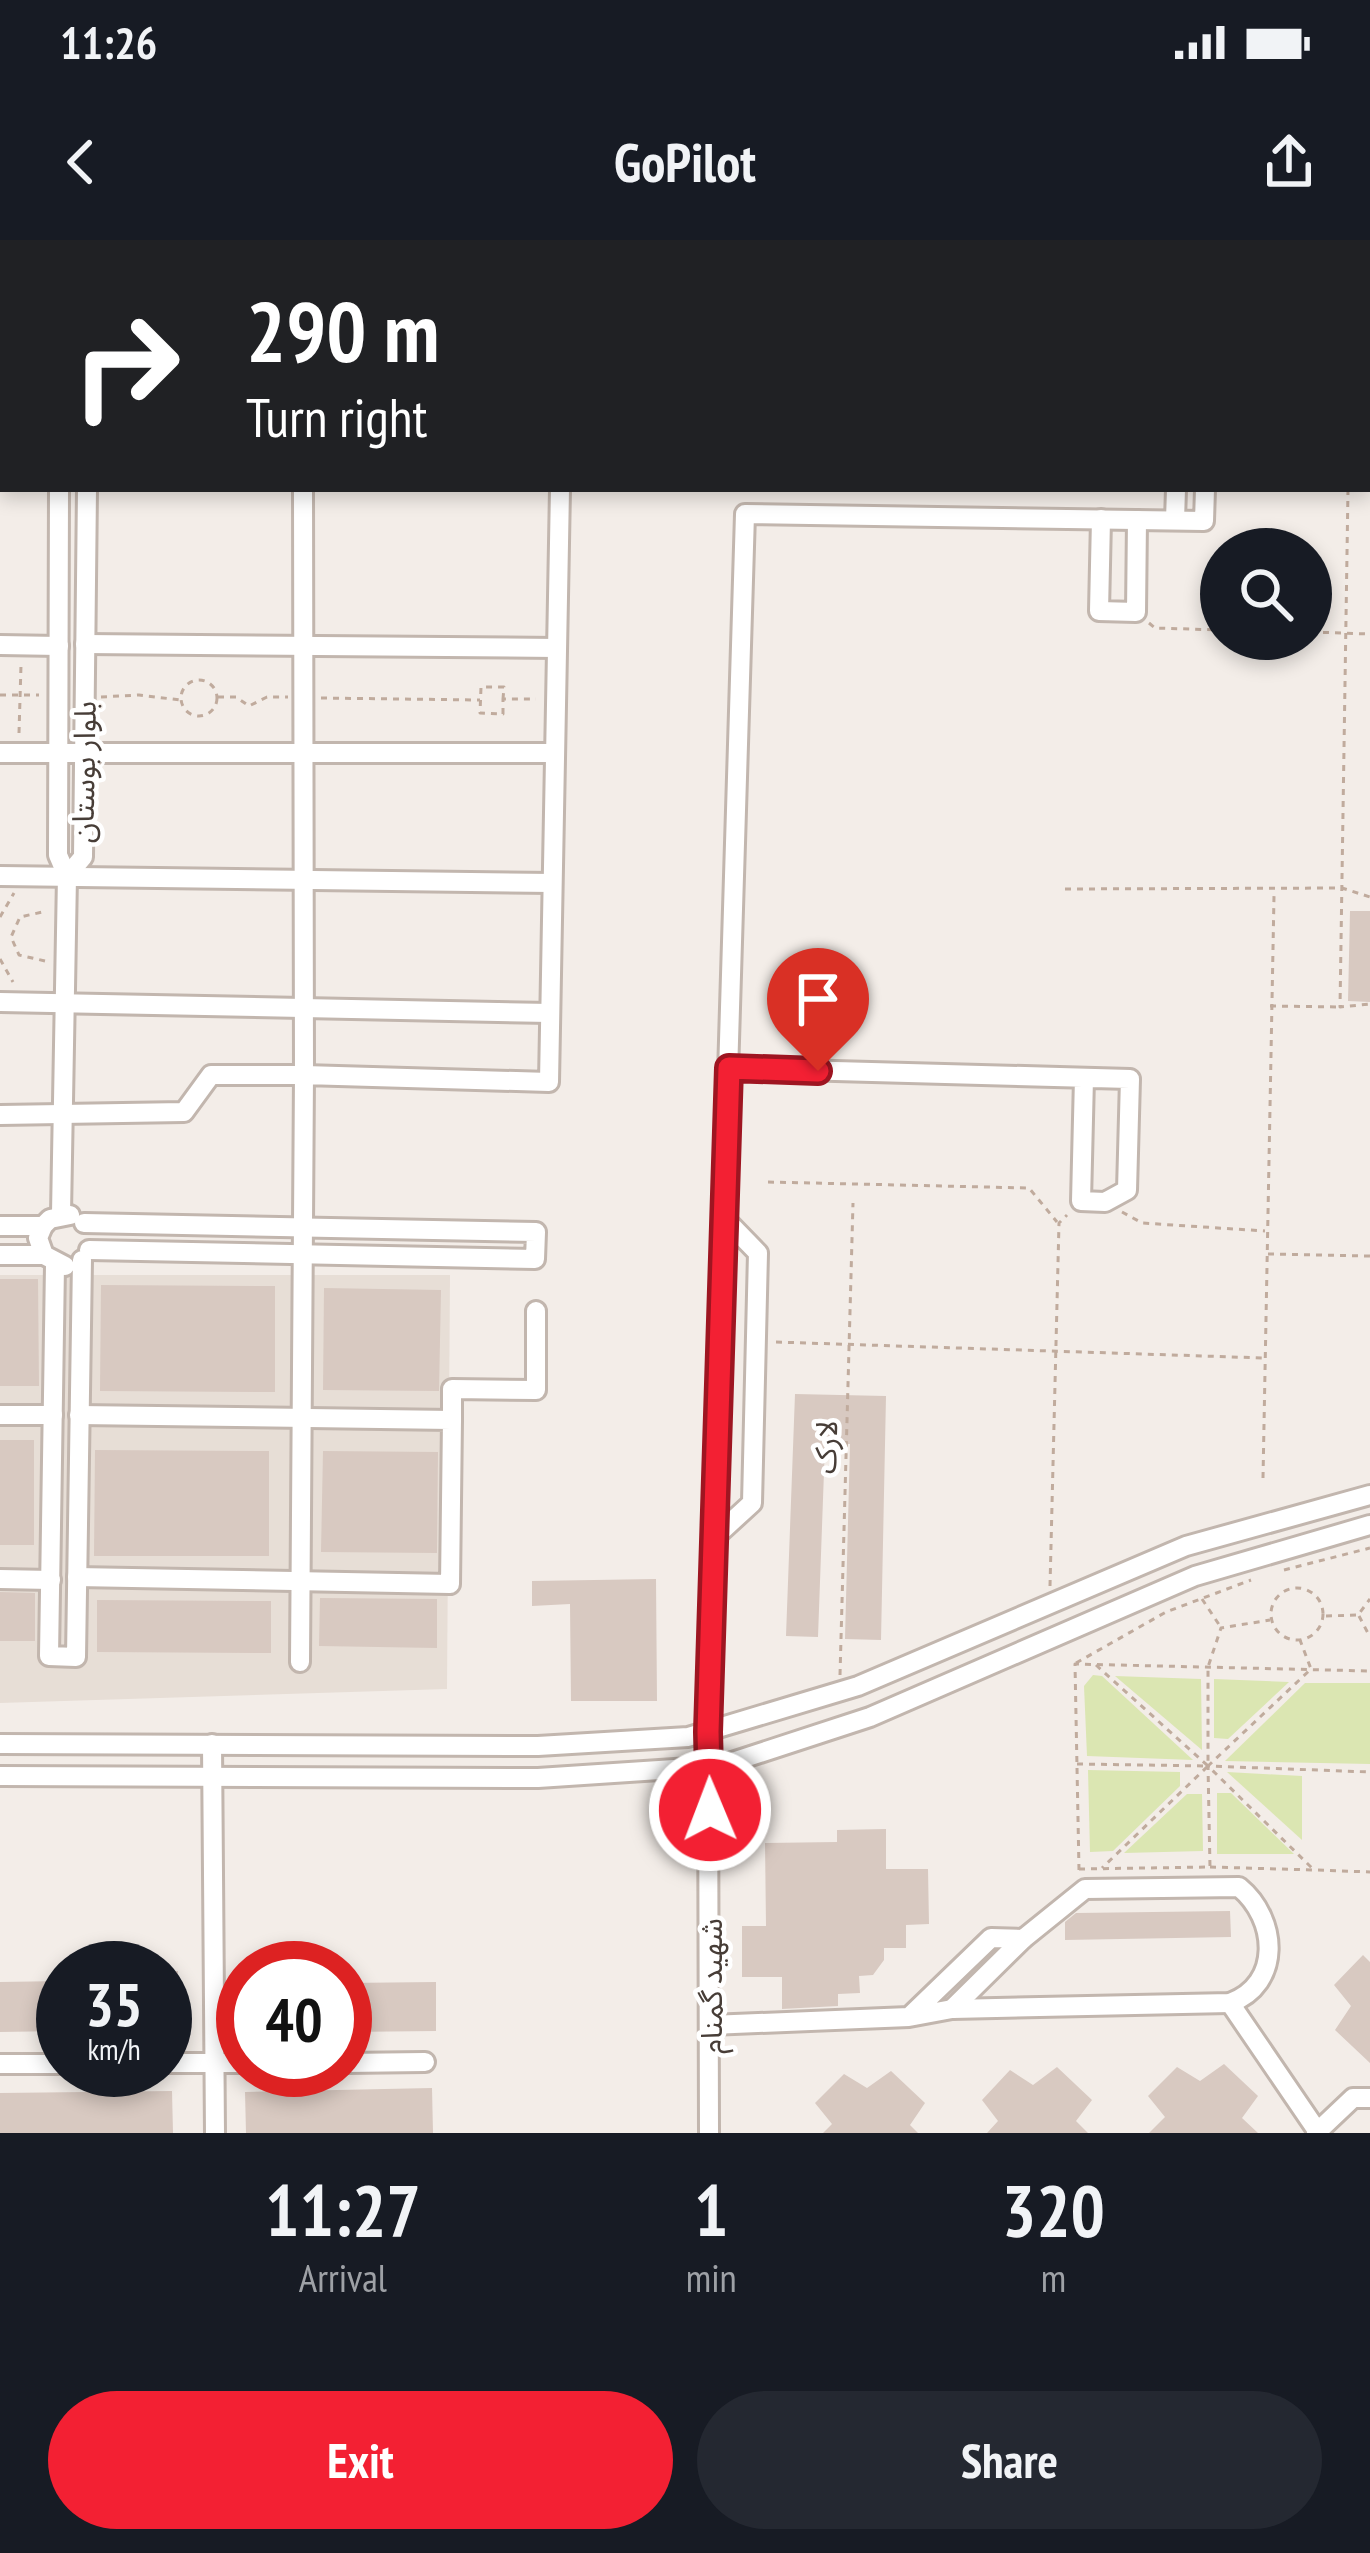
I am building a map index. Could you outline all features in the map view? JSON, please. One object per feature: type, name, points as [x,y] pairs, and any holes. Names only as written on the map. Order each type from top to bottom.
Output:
[{"type":"street","name":"بلوار بوستان","points":[[59,492],[58,856],[67,876],[82,857],[87,492]]},
{"type":"street","points":[[300,1662],[303,492]]},
{"type":"street","points":[[0,1115],[184,1112],[211,1075],[549,1082],[560,492]]},
{"type":"street","points":[[1175,520],[1176,492]]},
{"type":"street","points":[[1137,520],[1136,612],[1099,611],[1100,519],[1204,520],[1205,492]]},
{"type":"street","name":"شهید گمنام","points":[[709,2133],[708,1732],[745,514],[1100,519]]},
{"type":"street","points":[[85,644],[557,648]]},
{"type":"street","points":[[0,645],[59,646]]},
{"type":"street","points":[[9,753],[555,753]]},
{"type":"street","points":[[0,876],[552,883]]},
{"type":"street","points":[[62,1214],[67,876]]},
{"type":"street","points":[[0,1002],[550,1012]]},
{"type":"street","points":[[729,1068],[1130,1079],[1127,1190],[1105,1202],[1081,1201],[1084,1078]]},
{"type":"street","points":[[0,1255],[50,1260],[86,1255],[303,1254],[535,1258],[536,1232],[84,1223],[62,1214]]},
{"type":"street","points":[[0,1226],[43,1226],[62,1214]]},
{"type":"street","points":[[716,1536],[752,1503],[758,1253],[724,1219]]},
{"type":"street","points":[[43,1226],[38,1238],[50,1260],[53,1415],[49,1656],[76,1657],[84,1223]]},
{"type":"street","points":[[77,1577],[450,1584],[452,1389],[536,1390],[536,1311]]},
{"type":"street","points":[[0,1414],[53,1415]]},
{"type":"street","points":[[79,1415],[452,1420]]},
{"type":"street","points":[[0,1744],[538,1746],[708,1732],[840,1692],[1186,1546],[1370,1496]]},
{"type":"street","points":[[0,1776],[538,1778],[710,1767],[869,1717],[1195,1576],[1370,1525]]},
{"type":"street","points":[[0,1579],[51,1580]]},
{"type":"street","points":[[212,1744],[215,2133]]},
{"type":"street","points":[[710,2026],[909,2018],[952,2009],[1230,2003],[1253,1995],[1267,1971],[1269,1930],[1258,1903],[1239,1887],[1082,1879],[952,2009]]},
{"type":"street","points":[[909,2018],[991,1938],[1023,1940]]},
{"type":"street","points":[[1230,2003],[1317,2132],[1353,2098],[1370,2098]]},
{"type":"street","points":[[372,2062],[425,2062]]},
{"type":"street","points":[[192,2063],[214,2063]]},
{"type":"street","points":[[0,2064],[36,2064]]},
{"type":"path","points":[[1340,1007],[1348,492]]},
{"type":"path","points":[[1139,613],[1156,628],[1200,629]]},
{"type":"path","points":[[1332,633],[1370,634]]},
{"type":"path","points":[[9,753],[20,695],[22,646]]},
{"type":"path","points":[[198,680],[212,684],[218,697],[213,710],[201,716],[188,712],[181,700],[185,686],[198,680]]},
{"type":"path","points":[[481,687],[503,687],[503,699],[503,714],[480,713],[481,687]]},
{"type":"path","points":[[0,695],[59,695]]},
{"type":"path","points":[[84,696],[181,700]]},
{"type":"path","points":[[218,697],[236,697],[249,706],[267,697],[480,700]]},
{"type":"path","points":[[503,699],[556,700]]},
{"type":"path","points":[[1065,889],[1342,888],[1370,897]]},
{"type":"path","points":[[1263,1478],[1274,896]]},
{"type":"path","points":[[64,962],[25,959],[11,937],[15,923],[27,914],[66,911]]},
{"type":"path","points":[[0,937],[11,937]]},
{"type":"path","points":[[1270,1006],[1370,1004]]},
{"type":"path","points":[[768,1182],[1029,1187],[1058,1223],[1050,1604]]},
{"type":"path","points":[[1058,1223],[1081,1201]]},
{"type":"path","points":[[1105,1202],[1142,1223],[1267,1231]]},
{"type":"path","name":"لارک","points":[[840,1692],[853,1203]]},
{"type":"path","points":[[1266,1254],[1370,1256]]},
{"type":"path","points":[[756,1340],[849,1348],[1264,1358]]},
{"type":"path","points":[[1280,1571],[1370,1548]]},
{"type":"path","points":[[1075,1664],[1202,1598],[1265,1576]]},
{"type":"path","points":[[1286,1588],[1318,1598],[1324,1616],[1318,1630],[1300,1640],[1280,1634],[1270,1620],[1274,1603],[1286,1588]]},
{"type":"path","points":[[1202,1598],[1221,1628]]},
{"type":"path","points":[[1358,1615],[1370,1599]]},
{"type":"path","points":[[1324,1616],[1358,1615]]},
{"type":"path","points":[[1358,1615],[1370,1637]]},
{"type":"path","points":[[1221,1628],[1270,1620]]},
{"type":"path","points":[[1210,1867],[1208,1666],[1221,1628]]},
{"type":"path","points":[[1300,1640],[1311,1669]]},
{"type":"path","points":[[1075,1664],[1370,1671]]},
{"type":"path","points":[[1075,1664],[1082,1879],[1101,1869],[1311,1669]]},
{"type":"path","points":[[1095,1664],[1314,1870]]},
{"type":"path","points":[[1075,1764],[1370,1772]]},
{"type":"path","points":[[1101,1869],[1370,1872]]},
{"type":"shaded area","points":[[0,1275],[450,1275],[447,1689],[0,1703]]},
{"type":"green space","points":[[1093,1675],[1102,1676],[1193,1760],[1087,1756],[1084,1686]]},
{"type":"green space","points":[[1115,1676],[1201,1679],[1202,1750]]},
{"type":"green space","points":[[1214,1679],[1289,1682],[1228,1739],[1214,1738]]},
{"type":"green space","points":[[1305,1683],[1370,1683],[1370,1764],[1225,1761]]},
{"type":"green space","points":[[1088,1770],[1180,1772],[1180,1786],[1113,1851],[1090,1852]]},
{"type":"green space","points":[[1227,1772],[1302,1776],[1302,1840]]},
{"type":"green space","points":[[1217,1793],[1231,1793],[1294,1854],[1217,1854]]},
{"type":"green space","points":[[1187,1794],[1202,1794],[1203,1851],[1124,1853]]},
{"type":"building","points":[[1350,911],[1370,911],[1370,1002],[1348,1001]]},
{"type":"building","points":[[0,1279],[38,1279],[39,1386],[0,1386]]},
{"type":"building","points":[[101,1285],[275,1286],[275,1392],[100,1391]]},
{"type":"building","points":[[324,1288],[441,1290],[439,1391],[323,1390]]},
{"type":"building","points":[[795,1394],[886,1396],[881,1640],[845,1639],[850,1444],[825,1444],[818,1637],[786,1636]]},
{"type":"building","points":[[0,1440],[34,1440],[34,1545],[0,1545]]},
{"type":"building","points":[[95,1450],[269,1451],[269,1556],[94,1556]]},
{"type":"building","points":[[323,1451],[438,1452],[437,1553],[321,1552]]},
{"type":"building","points":[[656,1579],[657,1701],[571,1701],[570,1604],[532,1606],[532,1581]]},
{"type":"building","points":[[0,1592],[35,1593],[35,1641],[0,1641]]},
{"type":"building","points":[[320,1598],[437,1599],[437,1648],[319,1646]]},
{"type":"building","points":[[97,1600],[271,1601],[271,1653],[97,1652]]},
{"type":"building","points":[[886,1829],[886,1869],[928,1869],[929,1924],[906,1925],[906,1948],[884,1948],[884,1960],[873,1975],[859,1976],[860,1993],[838,1994],[838,2006],[782,2009],[782,1977],[742,1977],[742,1926],[766,1926],[765,1843],[837,1842],[837,1830]]},
{"type":"building","points":[[1230,1911],[1231,1937],[1065,1940],[1065,1922],[1076,1913]]},
{"type":"building","points":[[1363,1955],[1370,1962],[1370,2063],[1335,2030],[1351,2006],[1334,1985]]},
{"type":"building","points":[[36,1981],[36,2031],[0,2032],[0,1982]]},
{"type":"building","points":[[436,1982],[436,2031],[372,2032],[372,1983]]},
{"type":"building","points":[[1224,2064],[1258,2096],[1242,2118],[1258,2133],[1149,2133],[1165,2117],[1148,2096],[1177,2067],[1200,2081]]},
{"type":"building","points":[[1057,2067],[1092,2100],[1076,2121],[1088,2133],[987,2133],[998,2121],[982,2100],[1010,2070],[1033,2085]]},
{"type":"building","points":[[891,2071],[925,2103],[910,2125],[918,2133],[823,2133],[832,2124],[815,2103],[844,2074],[867,2088]]},
{"type":"building","points":[[432,2088],[433,2133],[246,2133],[245,2097],[372,2097],[372,2089]]},
{"type":"building","points":[[0,2093],[172,2097],[173,2133],[0,2133]]},
{"type":"route","points":[[710,1810],[708,1732],[729,1068],[818,1071]]}]
